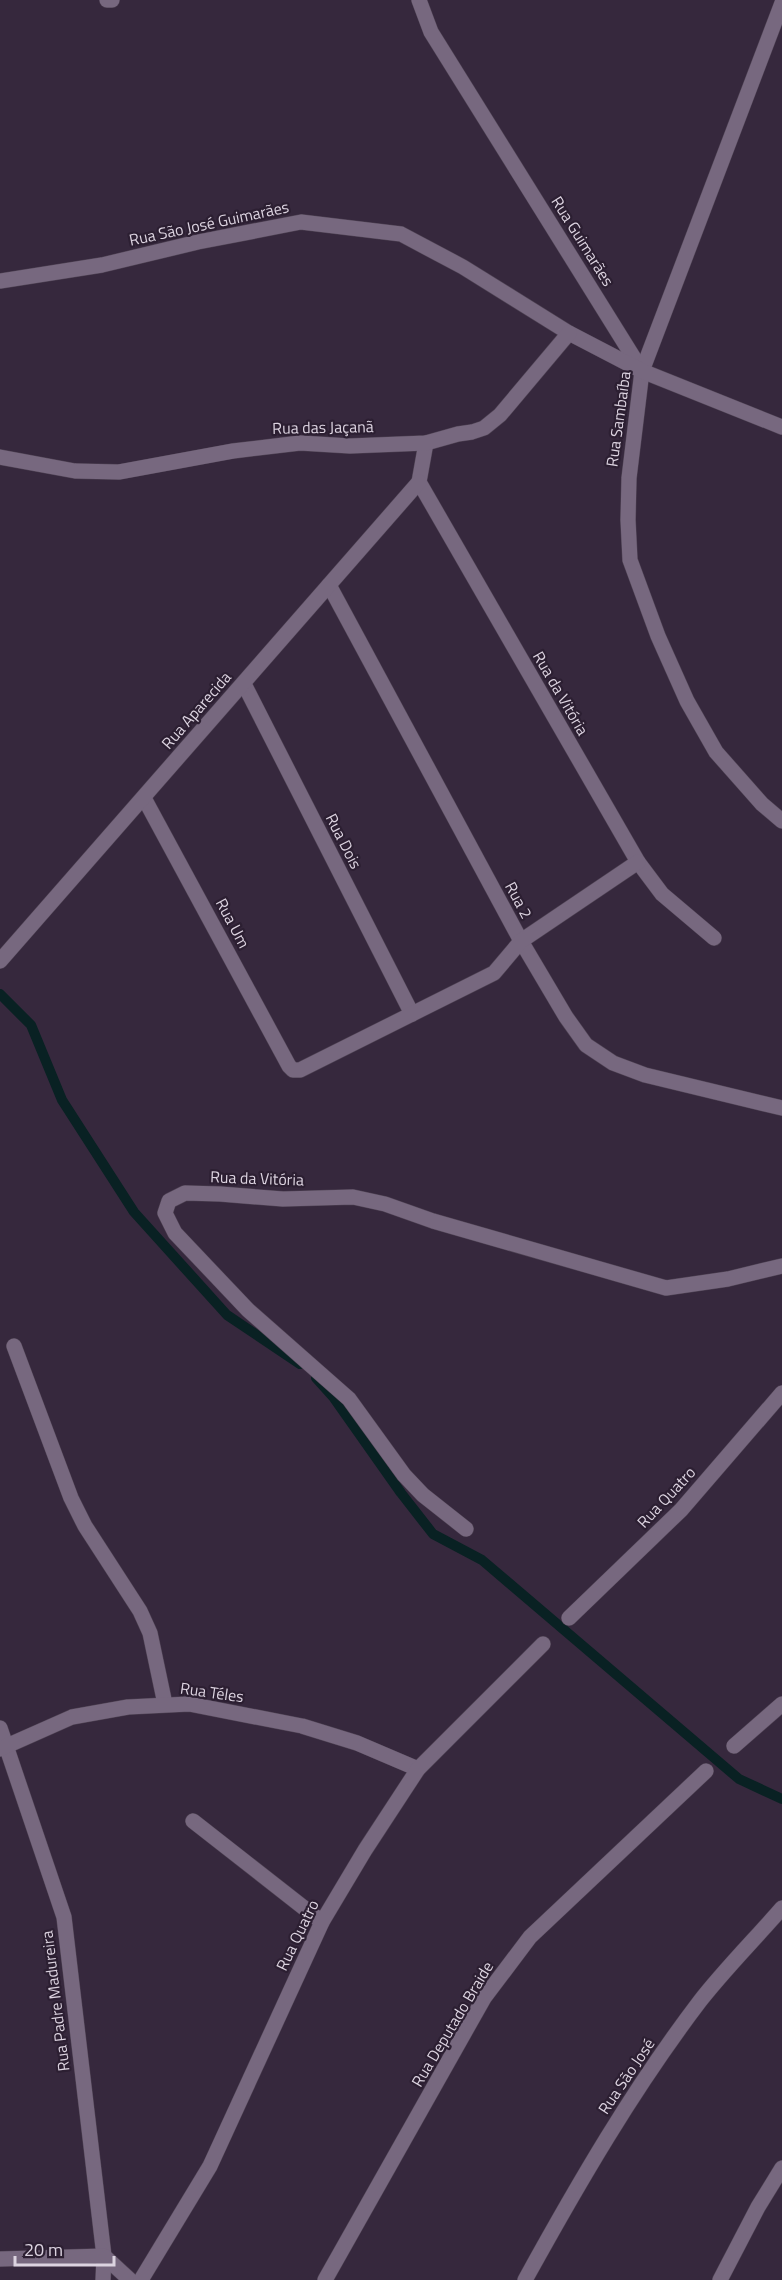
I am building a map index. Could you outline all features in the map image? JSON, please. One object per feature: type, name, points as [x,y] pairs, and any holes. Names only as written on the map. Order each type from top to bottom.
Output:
[{"type":"street","points":[[106,0],[112,0]]},
{"type":"street","name":"Rua Guimarães","points":[[419,0],[431,32],[642,371]]},
{"type":"street","name":"Rua Sambaíba","points":[[782,3],[642,371],[629,478],[628,520],[630,560],[658,636],[687,701],[716,752],[739,780],[782,821]]},
{"type":"street","name":"Rua São José Guimarães","points":[[0,281],[102,265],[198,242],[301,222],[401,234],[464,267],[568,333],[642,371]]},
{"type":"street","name":"Rua das Jaçanã","points":[[0,457],[75,471],[119,472],[233,451],[300,443],[350,446],[426,443],[484,428],[500,415],[568,333]]},
{"type":"street","points":[[642,371],[782,427]]},
{"type":"street","points":[[419,482],[426,443]]},
{"type":"street","name":"Rua Aparecida","points":[[0,961],[419,482]]},
{"type":"street","name":"Rua da Vitória","points":[[419,482],[638,862],[662,894],[714,939]]},
{"type":"street","name":"Rua 2","points":[[329,585],[521,942],[566,1017],[586,1045],[613,1063],[645,1075],[782,1108]]},
{"type":"street","name":"Rua Dois","points":[[244,684],[412,1014]]},
{"type":"street","name":"Rua Um","points":[[144,798],[293,1070],[300,1070],[412,1014]]},
{"type":"street","points":[[412,1014],[494,973],[521,942],[638,862]]},
{"type":"street","name":"Rua da Vitória","points":[[466,1530],[423,1495],[405,1475],[349,1399],[248,1310],[175,1233],[165,1213],[169,1201],[185,1194],[283,1199],[353,1197],[385,1204],[433,1221],[666,1288],[728,1279],[782,1266]]},
{"type":"street","points":[[14,1346],[70,1498],[85,1526],[140,1611],[150,1633],[165,1704]]},
{"type":"street","name":"Rua Quatro","points":[[569,1618],[681,1510],[782,1393]]},
{"type":"street","name":"Rua Quatro","points":[[141,2280],[210,2166],[322,1922],[365,1850],[418,1769],[543,1644]]},
{"type":"street","name":"Rua Téles","points":[[4,1748],[72,1717],[128,1707],[189,1704],[303,1726],[357,1743],[418,1769]]},
{"type":"street","points":[[734,1746],[782,1704]]},
{"type":"street","name":"Rua Padre Madureira","points":[[0,1728],[4,1748],[63,1917],[104,2256],[103,2280]]},
{"type":"street","name":"Rua Deputado Braide","points":[[325,2280],[484,1998],[508,1965],[538,1929],[705,1771]]},
{"type":"street","points":[[193,1821],[322,1922]]},
{"type":"street","name":"Rua São José","points":[[525,2280],[571,2196],[646,2076],[702,1999],[782,1908]]},
{"type":"street","points":[[720,2280],[758,2207],[782,2168]]},
{"type":"street","points":[[0,2259],[104,2256],[130,2280]]},
{"type":"waterway","points":[[0,994],[31,1025],[62,1100],[134,1212],[227,1315],[300,1364]]},
{"type":"waterway","points":[[316,1378],[334,1398],[433,1534],[482,1560],[739,1779],[782,1799]]}]
